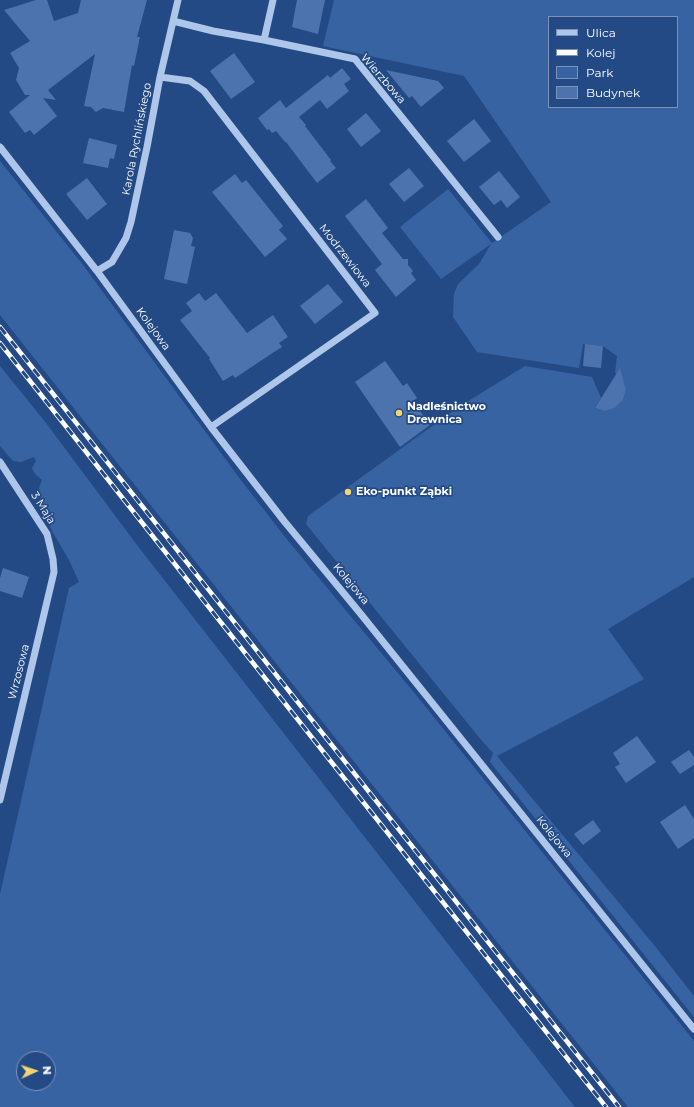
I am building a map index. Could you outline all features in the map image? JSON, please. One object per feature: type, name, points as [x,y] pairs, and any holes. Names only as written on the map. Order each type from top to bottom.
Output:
[{"type":"street","name":"Karola Rychlińskiego","points":[[97,271],[112,262],[126,238],[132,222],[160,77],[178,0]]},
{"type":"street","points":[[264,40],[272,0]]},
{"type":"street","name":"Wierzbowa","points":[[173,21],[213,31],[355,59],[498,237]]},
{"type":"street","name":"Modrzewiowa","points":[[160,77],[190,82],[204,91],[374,313],[211,428]]},
{"type":"street","name":"Kolejowa","points":[[0,147],[97,271],[211,428],[284,521],[360,613],[694,1029]]},
{"type":"street","name":"3 Maja","points":[[0,462],[47,534],[53,559],[54,572]]},
{"type":"street","name":"Wrzosowa","points":[[0,800],[2,781],[54,572]]},
{"type":"green space","points":[[334,0],[694,0],[694,577],[608,629],[644,679],[497,756],[654,945],[694,996],[694,1017],[490,762],[493,753],[306,524],[308,516],[457,408],[525,366],[592,377],[601,398],[595,408],[605,411],[615,408],[623,400],[626,390],[623,380],[615,373],[617,356],[603,346],[583,344],[579,368],[477,352],[453,317],[454,294],[458,284],[479,264],[491,244],[441,279],[400,227],[448,189],[492,243],[551,202],[464,76],[323,46]]},
{"type":"green space","points":[[0,161],[83,265],[240,479],[285,537],[416,695],[694,1041],[694,1107],[628,1107],[0,315]]},
{"type":"green space","points":[[0,366],[46,423],[137,545],[575,1107],[0,1107],[0,894],[69,588],[79,582],[69,560],[52,531],[42,508],[39,488],[42,480],[35,474],[32,468],[36,461],[34,457],[21,462],[13,461],[0,446]]},
{"type":"building","points":[[36,0],[47,0],[54,21],[78,13],[81,0],[147,0],[137,37],[140,37],[134,66],[132,65],[124,112],[103,108],[96,112],[91,107],[84,106],[95,54],[48,90],[56,100],[43,98],[57,116],[34,135],[30,130],[25,133],[9,112],[30,95],[25,95],[16,80],[19,68],[10,53],[30,41],[4,10]]},
{"type":"building","points":[[297,0],[325,0],[318,34],[292,27]]},
{"type":"building","points":[[234,53],[255,82],[231,99],[210,71]]},
{"type":"building","points":[[342,68],[351,79],[344,84],[349,91],[327,109],[320,100],[299,117],[336,168],[317,183],[286,142],[276,131],[272,133],[269,129],[267,130],[258,118],[280,100],[286,108],[328,75],[330,78]]},
{"type":"building","points":[[386,70],[438,81],[444,88],[421,107],[412,96],[409,98]]},
{"type":"building","points":[[366,113],[381,131],[361,147],[347,129]]},
{"type":"building","points":[[474,119],[491,141],[464,162],[447,141]]},
{"type":"building","points":[[89,138],[117,145],[114,159],[110,158],[108,168],[83,163]]},
{"type":"building","points":[[409,168],[424,186],[404,202],[389,184]]},
{"type":"building","points":[[499,171],[520,197],[507,208],[501,200],[494,205],[479,187]]},
{"type":"building","points":[[235,174],[242,183],[246,180],[283,226],[279,230],[287,239],[265,257],[212,192]]},
{"type":"building","points":[[87,178],[107,204],[87,220],[66,194]]},
{"type":"building","points":[[366,199],[388,228],[382,233],[403,259],[408,259],[408,265],[413,271],[411,273],[416,280],[396,297],[375,270],[382,264],[345,216]]},
{"type":"building","points":[[174,230],[190,233],[193,238],[191,246],[195,247],[187,284],[164,279]]},
{"type":"building","points":[[328,284],[343,302],[315,324],[300,306]]},
{"type":"building","points":[[199,293],[205,301],[216,293],[247,333],[273,315],[288,337],[279,343],[282,347],[235,378],[233,375],[223,381],[209,359],[210,358],[180,320],[192,311],[186,303]]},
{"type":"building","points":[[585,344],[603,346],[601,368],[583,366]]},
{"type":"building","name":"Nadleśnictwo Drewnica","points":[[385,361],[403,386],[407,383],[417,398],[413,401],[430,425],[400,447],[355,382]]},
{"type":"building","points":[[620,368],[626,390],[623,400],[615,408],[605,411],[595,408]]},
{"type":"building","points":[[3,568],[29,577],[22,598],[0,591],[0,578]]},
{"type":"building","points":[[637,736],[656,762],[626,783],[615,767],[620,764],[613,753]]},
{"type":"building","points":[[689,750],[694,757],[694,765],[680,774],[671,762]]},
{"type":"building","points":[[685,805],[694,819],[694,838],[678,849],[660,822]]},
{"type":"building","points":[[593,820],[601,831],[583,845],[574,834]]},
{"type":"railway","points":[[0,327],[619,1107]]},
{"type":"railway","points":[[0,343],[606,1107]]},
{"type":"place","name":"Nadleśnictwo Drewnica","points":[[399,413]]},
{"type":"place","name":"Eko-punkt Ząbki","points":[[348,492]]}]
